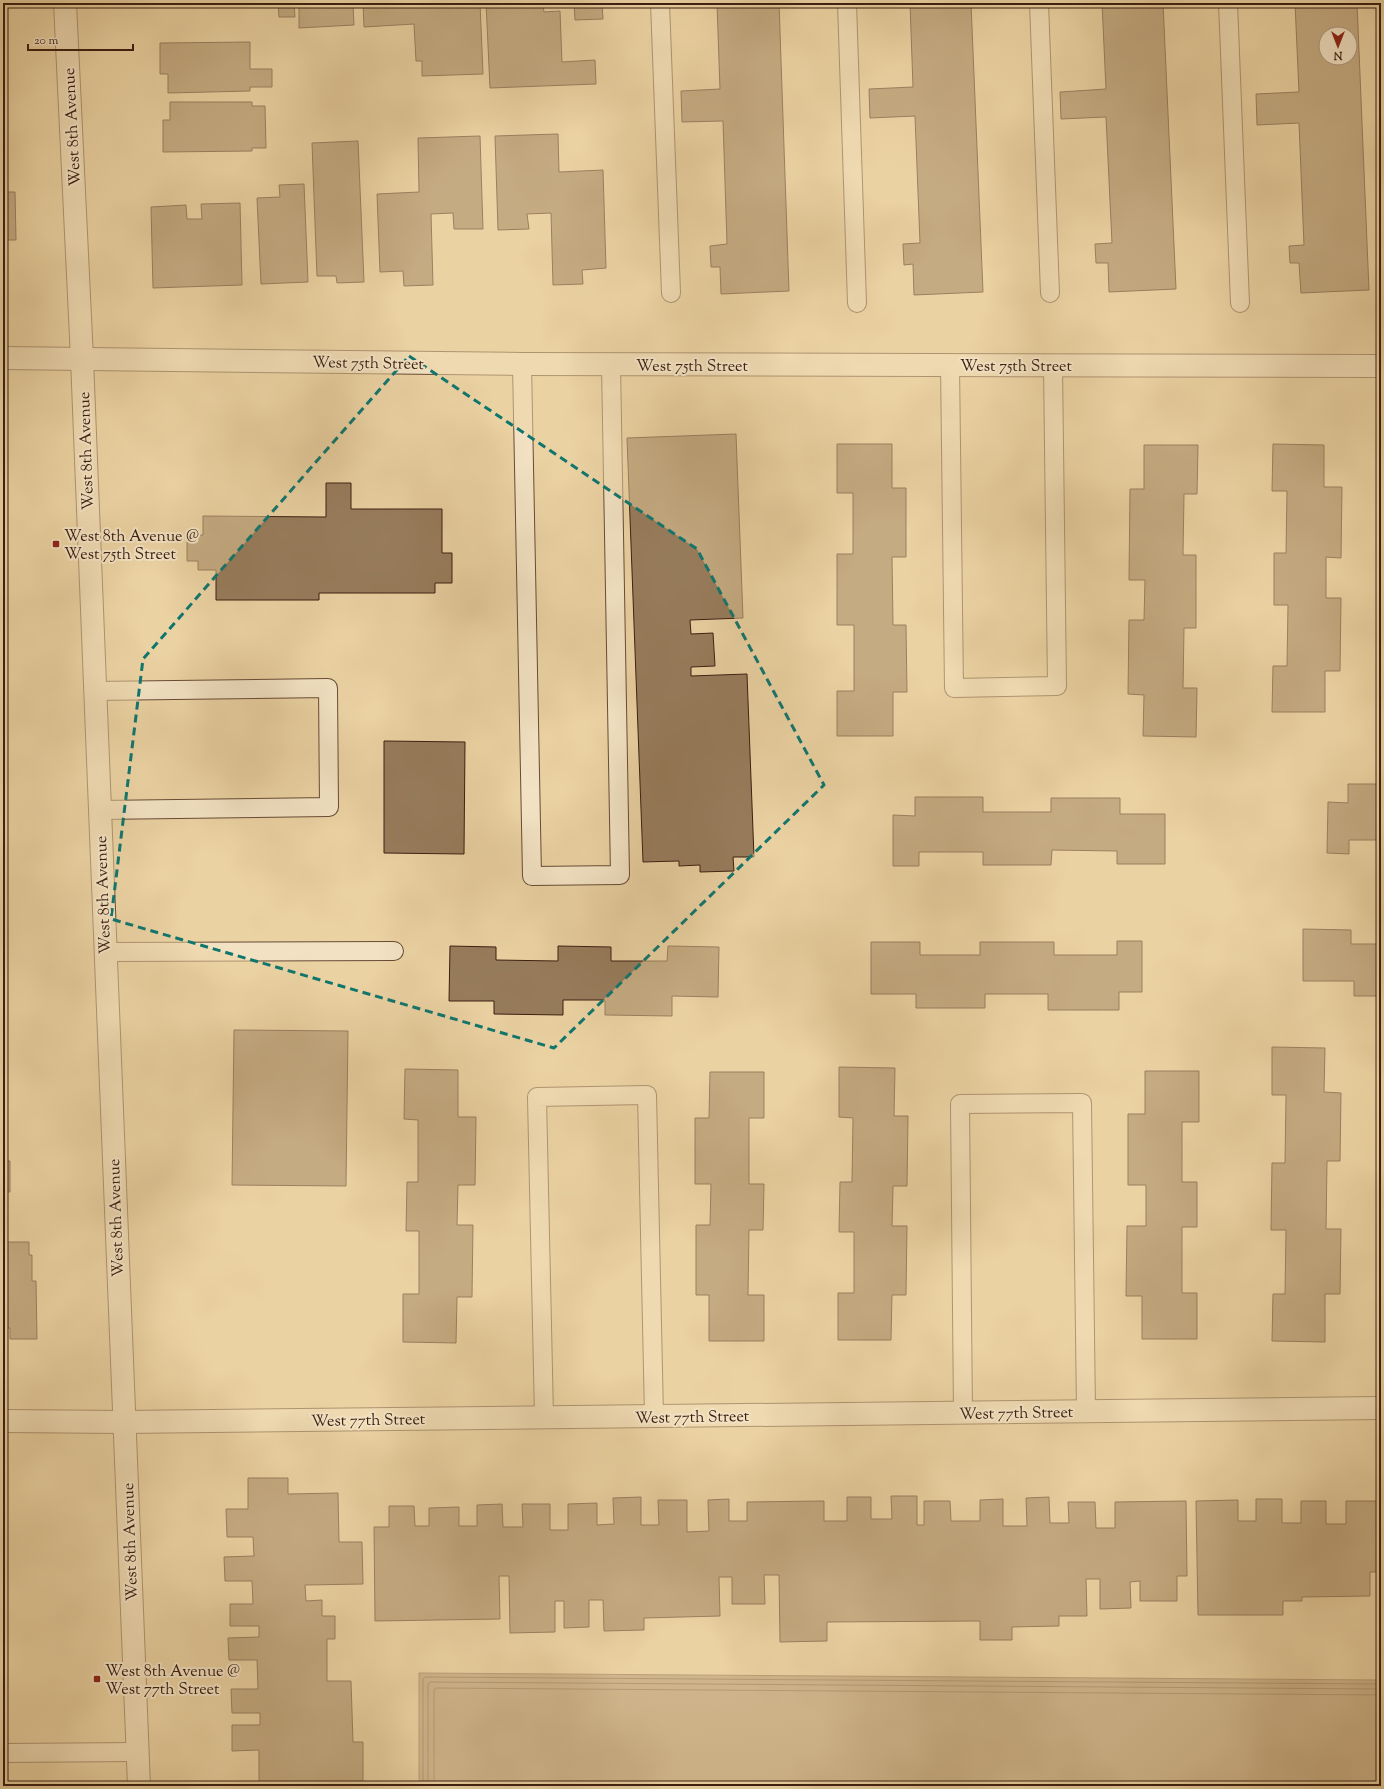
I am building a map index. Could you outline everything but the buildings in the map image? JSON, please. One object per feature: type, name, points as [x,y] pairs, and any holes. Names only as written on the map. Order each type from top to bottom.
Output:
[{"type":"street","name":"West 8th Avenue","points":[[66,3],[82,359],[98,810],[139,1786]]},
{"type":"street","name":"West 75th Street","points":[[3,358],[522,364],[1381,366]]},
{"type":"street","name":"West 77th Street","points":[[3,1421],[124,1422],[1381,1408]]},
{"type":"lane","points":[[660,3],[671,293]]},
{"type":"lane","points":[[847,3],[857,303]]},
{"type":"lane","points":[[1039,3],[1050,293]]},
{"type":"lane","points":[[1228,3],[1240,303]]},
{"type":"lane","points":[[522,364],[532,876],[620,875],[611,364]]},
{"type":"lane","points":[[950,365],[954,688],[1057,686],[1053,366]]},
{"type":"lane","points":[[94,691],[328,688],[329,807],[98,810]]},
{"type":"lane","points":[[104,952],[394,950]]},
{"type":"lane","points":[[544,1417],[537,1097],[647,1095],[654,1416]]},
{"type":"lane","points":[[963,1412],[960,1104],[1067,1103],[1082,1103],[1086,1411]]},
{"type":"lane","points":[[3,1753],[138,1752]]},
{"type":"highlighted area","points":[[409,356],[697,549],[824,785],[554,1048],[111,919],[143,659]]},
{"type":"water","points":[[419,1673],[1381,1680],[1381,1786],[419,1786]]},
{"type":"place","name":"West 8th Avenue @ West 75th Street","points":[[56,544]]},
{"type":"place","name":"West 8th Avenue @ West 77th Street","points":[[97,1679]]}]
